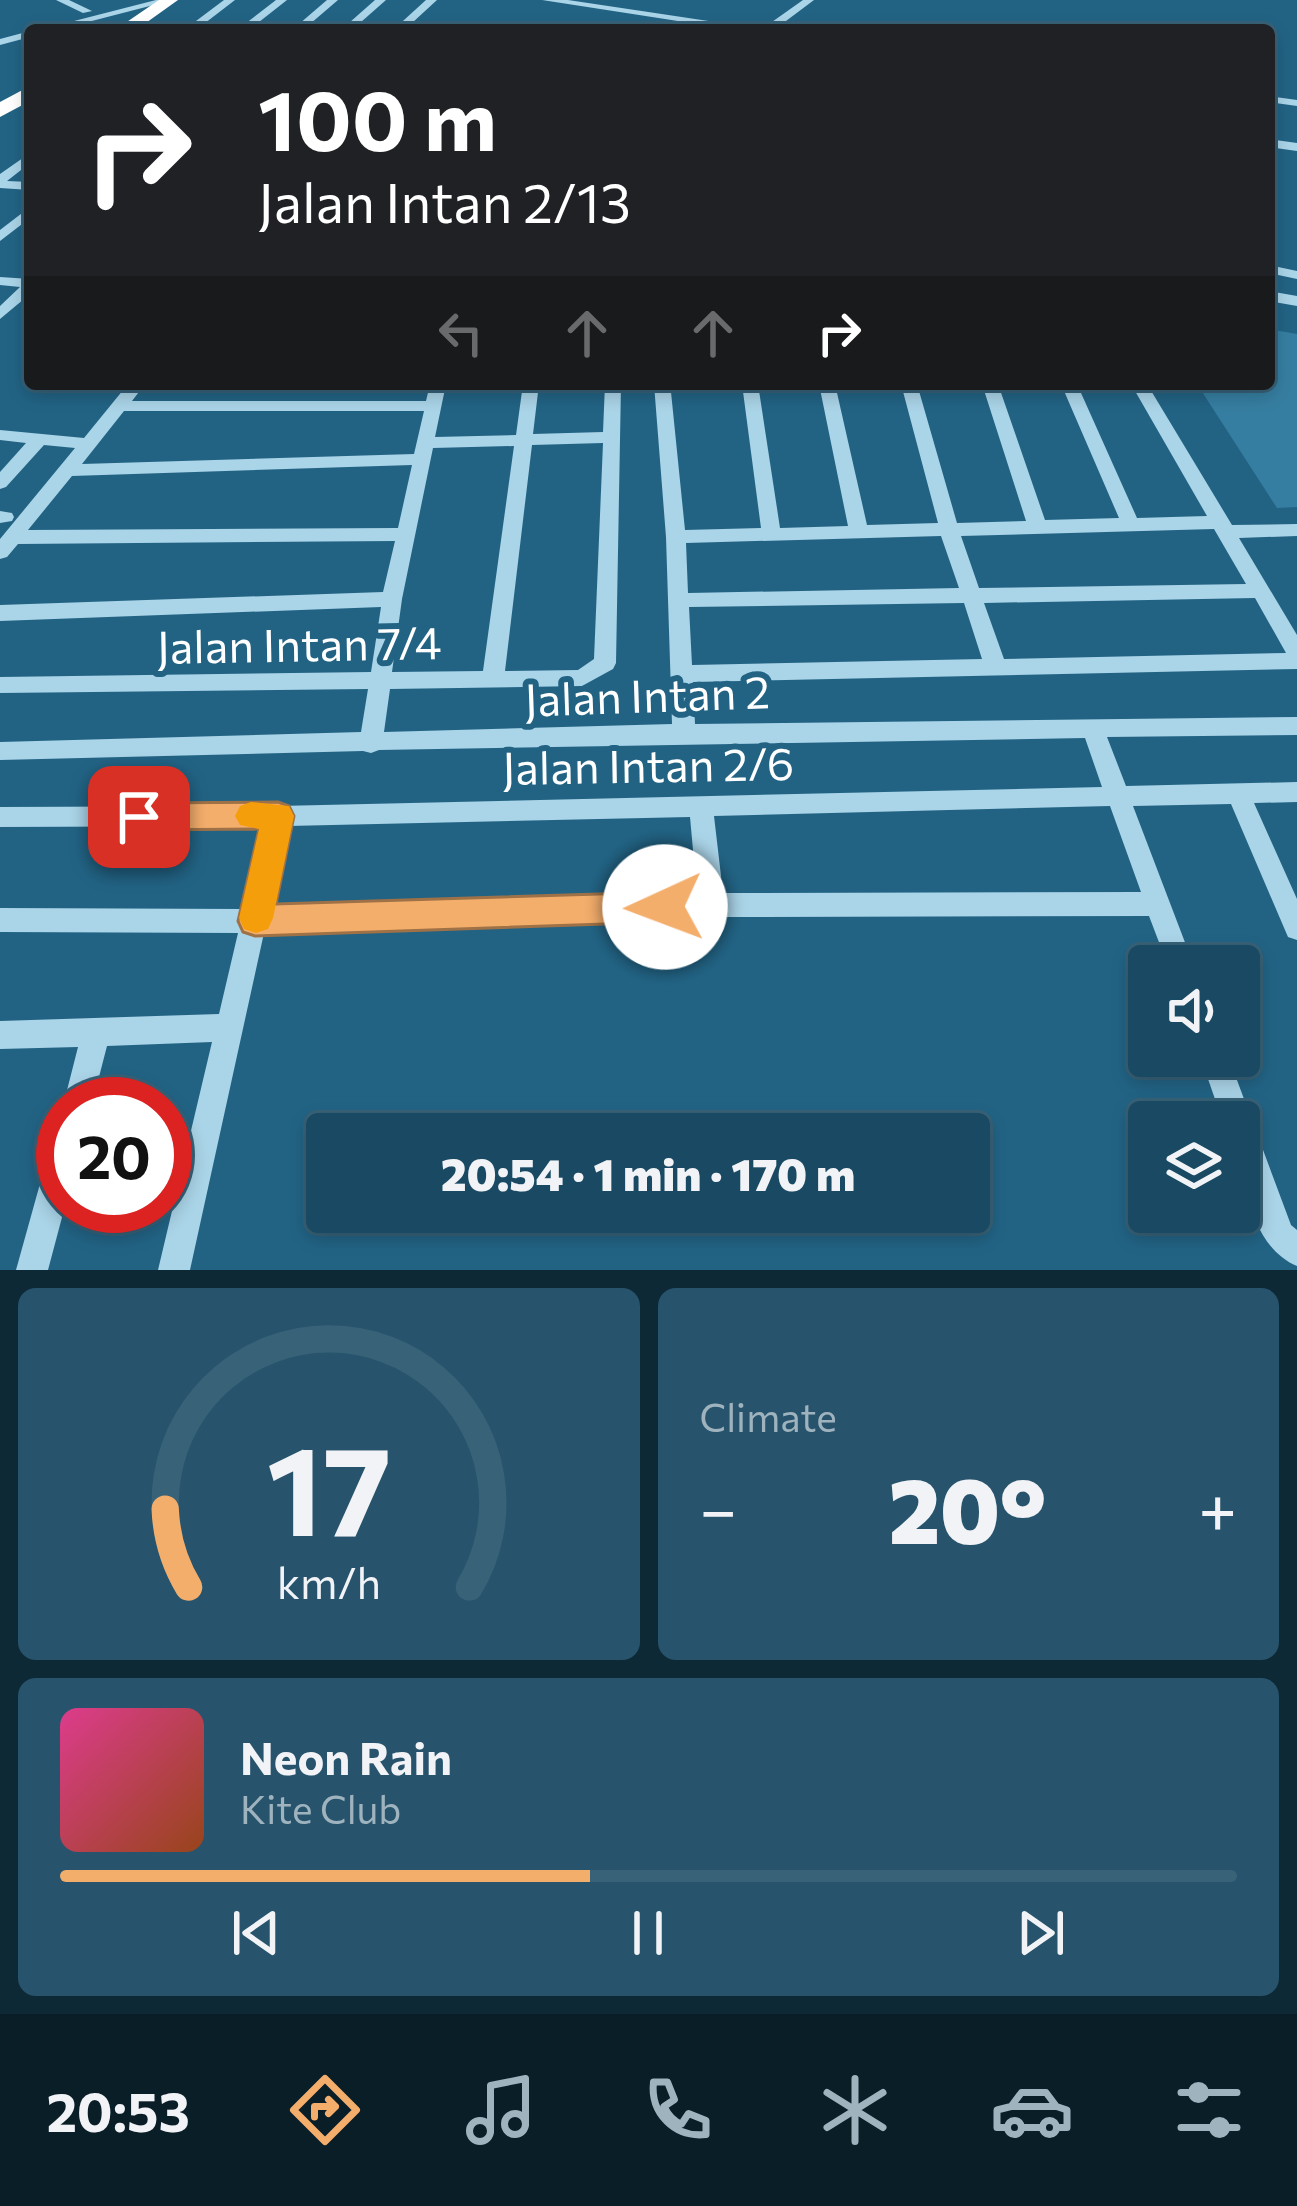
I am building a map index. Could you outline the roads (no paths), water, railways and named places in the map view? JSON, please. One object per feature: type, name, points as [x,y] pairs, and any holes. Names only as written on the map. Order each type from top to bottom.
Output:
[{"type":"highway","points":[[133,24],[170,0]]},
{"type":"highway","points":[[159,24],[186,0]]},
{"type":"street","points":[[62,0],[90,9]]},
{"type":"street","points":[[57,24],[90,9],[170,0]]},
{"type":"street","points":[[198,24],[230,0]]},
{"type":"street","points":[[250,24],[282,0]]},
{"type":"street","points":[[304,24],[333,0]]},
{"type":"street","points":[[353,24],[380,0]]},
{"type":"street","points":[[547,0],[715,24]]},
{"type":"street","points":[[772,24],[809,0]]},
{"type":"street","points":[[410,2],[429,2]]},
{"type":"street","points":[[404,24],[429,2]]},
{"type":"street","points":[[678,24],[694,10]]},
{"type":"street","points":[[0,182],[24,162]]},
{"type":"street","points":[[0,237],[24,217]]},
{"type":"street","points":[[0,314],[24,291]]},
{"type":"street","points":[[4,531],[68,470],[132,390]]},
{"type":"street","points":[[371,744],[392,599],[437,390]]},
{"type":"street","points":[[493,677],[530,390]]},
{"type":"street","points":[[68,470],[614,437],[614,390]]},
{"type":"street","points":[[662,390],[676,538],[684,733]]},
{"type":"street","points":[[751,390],[772,535]]},
{"type":"street","points":[[828,390],[859,532]]},
{"type":"street","points":[[910,390],[996,668]]},
{"type":"street","points":[[992,390],[1038,528]]},
{"type":"street","points":[[1072,390],[1131,526]]},
{"type":"street","points":[[683,674],[1297,657],[1143,390]]},
{"type":"street","points":[[120,406],[433,406]]},
{"type":"street","name":"Jalan Intan 7/4","points":[[0,685],[582,678],[604,663],[614,437]]},
{"type":"street","points":[[4,440],[89,444]]},
{"type":"street","points":[[0,483],[40,440]]},
{"type":"street","points":[[676,538],[1131,526],[1297,530]]},
{"type":"street","points":[[4,531],[406,534]]},
{"type":"street","points":[[679,600],[1262,591]]},
{"type":"street","points":[[0,613],[392,599]]},
{"type":"street","name":"Jalan Intan 2","points":[[0,751],[684,733],[1297,726]]},
{"type":"street","points":[[1092,727],[1173,945]]},
{"type":"street","name":"Jalan Intan 2/6","points":[[0,817],[278,816],[1297,792]]},
{"type":"street","points":[[1238,793],[1297,928]]},
{"type":"street","points":[[701,804],[711,905]]},
{"type":"street","points":[[174,1270],[278,816]]},
{"type":"street","points":[[0,920],[255,921],[711,905],[1158,904]]},
{"type":"street","points":[[0,1035],[228,1028]]},
{"type":"street","points":[[84,1077],[96,1032]]},
{"type":"street","points":[[1260,1184],[1279,1236],[1297,1250]]},
{"type":"street","points":[[32,1270],[42,1233]]}]
